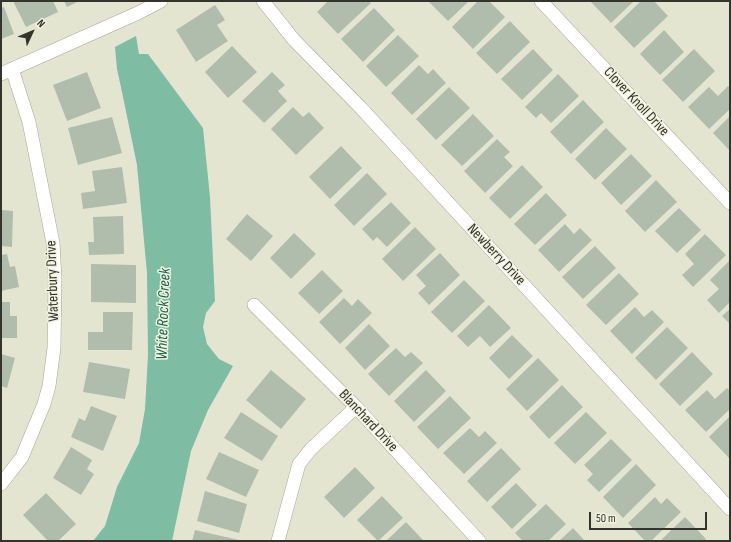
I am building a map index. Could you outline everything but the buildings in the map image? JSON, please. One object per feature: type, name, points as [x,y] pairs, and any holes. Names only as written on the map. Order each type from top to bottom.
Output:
[{"type":"street","points":[[7,72],[136,7],[161,1]]},
{"type":"street","name":"Newberry Drive","points":[[263,1],[270,12],[294,40],[366,114],[730,509]]},
{"type":"street","name":"Clover Knoll Drive","points":[[541,1],[730,203]]},
{"type":"street","name":"Waterbury Drive","points":[[1,484],[22,457],[44,404],[49,386],[54,348],[55,279],[53,243],[29,122],[7,72]]},
{"type":"street","name":"Blanchard Drive","points":[[254,305],[356,407],[479,541]]},
{"type":"street","points":[[278,541],[299,464],[311,449],[356,407]]},
{"type":"water","name":"White Rock Creek","points":[[136,36],[139,54],[148,54],[203,128],[210,197],[215,301],[206,313],[203,327],[207,344],[219,359],[233,366],[208,410],[191,451],[172,541],[93,541],[105,526],[117,487],[139,443],[145,409],[148,355],[147,273],[137,165],[117,69],[115,47]]}]
